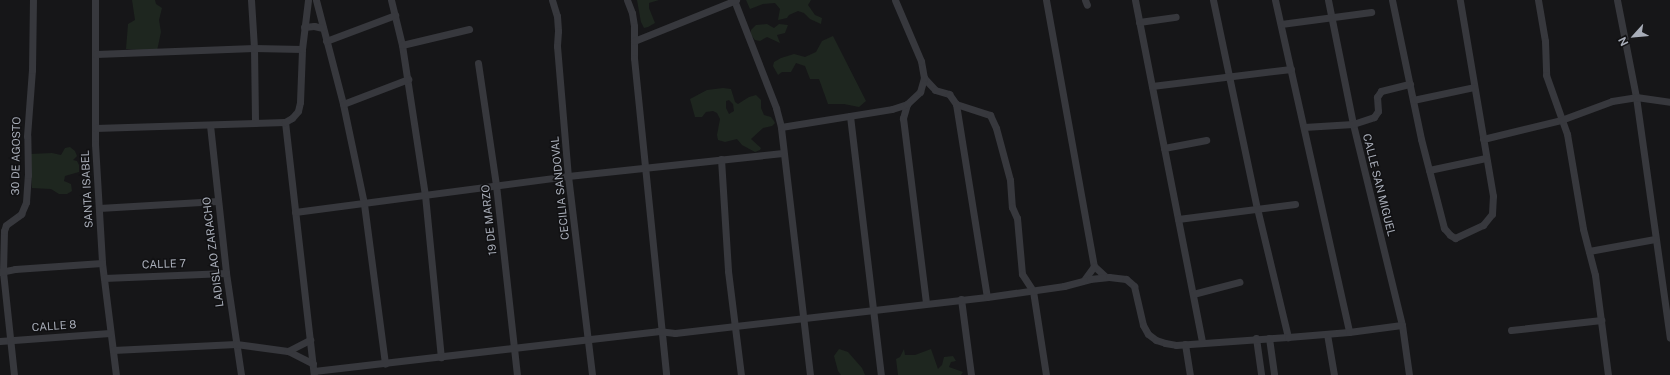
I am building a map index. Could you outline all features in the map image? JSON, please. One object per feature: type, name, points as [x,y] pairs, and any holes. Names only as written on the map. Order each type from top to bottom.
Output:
[{"type":"street","name":"30 DE AGOSTO","points":[[14,375],[1,272],[4,230],[6,226],[21,214],[26,202],[28,175],[27,136],[32,70],[33,0]]},
{"type":"street","name":"SANTA ISABEL","points":[[95,0],[95,128],[102,263],[116,375]]},
{"type":"street","points":[[252,0],[255,123]]},
{"type":"street","points":[[95,128],[285,122],[292,118],[298,111],[300,102],[302,49],[308,0]]},
{"type":"street","points":[[316,0],[343,104],[364,204],[385,364]]},
{"type":"street","points":[[391,0],[402,45],[408,79],[425,195],[441,357]]},
{"type":"street","name":"CECILIA SANDOVAL","points":[[552,0],[557,16],[557,46],[568,176],[592,375]]},
{"type":"street","points":[[628,0],[632,14],[634,58],[644,167],[666,375]]},
{"type":"street","points":[[634,41],[735,0],[776,108],[780,127],[810,375]]},
{"type":"street","points":[[780,127],[892,109],[907,104],[920,92],[924,78],[921,60],[895,0]]},
{"type":"street","points":[[1046,0],[1094,266],[1106,277]]},
{"type":"street","points":[[1135,0],[1202,343]]},
{"type":"street","points":[[1213,0],[1258,208],[1288,337]]},
{"type":"street","points":[[1275,0],[1349,332]]},
{"type":"street","name":"CALLE SAN MIGUEL","points":[[1328,0],[1353,124],[1402,325],[1409,375]]},
{"type":"street","points":[[1392,0],[1413,100],[1444,228],[1450,235],[1456,238],[1483,225],[1492,214],[1493,196],[1460,0]]},
{"type":"street","points":[[1538,0],[1545,41],[1546,75],[1567,134],[1589,251],[1595,275],[1608,375]]},
{"type":"street","points":[[1617,0],[1636,97],[1670,338]]},
{"type":"street","points":[[1280,24],[1371,12]]},
{"type":"street","points":[[326,41],[395,15]]},
{"type":"street","points":[[1139,22],[1176,17]]},
{"type":"street","points":[[304,27],[314,26],[323,28]]},
{"type":"street","points":[[402,45],[469,29]]},
{"type":"street","points":[[96,54],[254,48],[302,49]]},
{"type":"street","name":"19 DE MARZO","points":[[478,63],[496,185],[517,375]]},
{"type":"street","points":[[1152,86],[1291,69]]},
{"type":"street","points":[[924,78],[935,90],[948,94],[956,104],[987,297]]},
{"type":"street","points":[[343,104],[408,79]]},
{"type":"street","points":[[1304,127],[1353,124],[1374,117],[1378,111],[1377,97],[1381,91],[1410,84]]},
{"type":"street","points":[[1413,100],[1474,88]]},
{"type":"street","points":[[1483,139],[1561,120],[1612,101],[1636,97],[1670,102]]},
{"type":"street","points":[[907,104],[903,118],[926,303]]},
{"type":"street","points":[[956,104],[990,115],[996,128],[1010,180],[1012,207],[1017,218],[1022,274],[1033,291],[1046,375]]},
{"type":"street","points":[[850,116],[872,310],[881,375]]},
{"type":"street","points":[[285,122],[313,370]]},
{"type":"street","name":"LADISLAO ZARACHO","points":[[210,125],[226,273],[241,375]]},
{"type":"street","points":[[1164,148],[1206,140]]},
{"type":"street","points":[[295,212],[568,176],[721,159],[783,154]]},
{"type":"street","points":[[1429,170],[1486,158]]},
{"type":"street","points":[[721,159],[728,271],[741,375]]},
{"type":"street","points":[[99,208],[218,201]]},
{"type":"street","points":[[1178,219],[1295,204]]},
{"type":"street","points":[[1589,251],[1655,239]]},
{"type":"street","points":[[1,272],[15,268],[102,263]]},
{"type":"street","points":[[1084,280],[1094,266]]},
{"type":"street","name":"CALLE 7","points":[[104,278],[226,273]]},
{"type":"street","points":[[113,350],[236,344],[288,351],[313,370],[385,364],[661,332],[675,333],[803,317],[987,297],[1064,286],[1084,280],[1106,277],[1126,280],[1134,286],[1143,325],[1148,334],[1156,340],[1165,343],[1185,344],[1288,337],[1349,332],[1402,325]]},
{"type":"street","points":[[1193,294],[1239,282]]},
{"type":"street","points":[[962,299],[971,375]]},
{"type":"street","points":[[1511,330],[1600,320]]},
{"type":"street","name":"CALLE 8","points":[[0,341],[110,333]]},
{"type":"street","points":[[1327,334],[1334,375]]},
{"type":"street","points":[[1256,338],[1261,375]]},
{"type":"street","points":[[1269,338],[1274,375]]},
{"type":"street","points":[[288,351],[310,340]]},
{"type":"street","points":[[1185,344],[1190,375]]},
{"type":"shaded area","points":[[132,0],[155,0],[156,4],[162,8],[159,20],[161,32],[157,51],[126,49],[128,24],[135,20]]},
{"type":"shaded area","points":[[637,0],[659,0],[649,3],[649,8],[655,23],[644,28],[641,22]]},
{"type":"shaded area","points":[[746,0],[811,0],[808,5],[815,15],[822,18],[821,24],[810,19],[804,13],[798,11],[789,15],[787,18],[778,20],[780,9],[775,3],[763,4],[750,9]]},
{"type":"shaded area","points":[[767,24],[774,28],[779,24],[788,25],[785,33],[777,35],[780,43],[767,37],[760,41],[755,40],[751,35],[751,30],[756,25]]},
{"type":"shaded area","points":[[833,36],[866,101],[859,107],[844,104],[828,104],[819,79],[810,79],[805,66],[796,63],[791,72],[782,72],[778,75],[773,66],[774,62],[781,58],[794,54],[805,57],[816,52],[822,41]]},
{"type":"shaded area","points":[[723,88],[731,89],[735,102],[738,104],[749,97],[756,95],[761,100],[761,108],[764,115],[771,117],[775,123],[772,126],[763,128],[751,139],[761,148],[760,150],[755,152],[742,145],[737,139],[725,142],[718,140],[717,135],[720,119],[717,113],[713,111],[706,112],[702,117],[695,117],[690,99],[707,90]],"holes":[[[729,100],[733,104],[734,111],[729,114],[726,108],[726,101]]]},
{"type":"shaded area","points":[[70,147],[75,151],[77,156],[73,160],[77,161],[79,165],[79,172],[65,176],[64,181],[71,184],[72,191],[67,194],[59,194],[51,189],[32,188],[30,154],[52,153],[61,155],[65,148]]},
{"type":"shaded area","points":[[839,349],[848,352],[862,368],[865,375],[841,375],[838,371],[834,356]]},
{"type":"shaded area","points":[[904,349],[905,355],[915,355],[931,349],[938,369],[942,365],[944,357],[953,356],[956,361],[951,362],[949,367],[963,372],[961,375],[898,375],[896,359],[900,357]]}]
